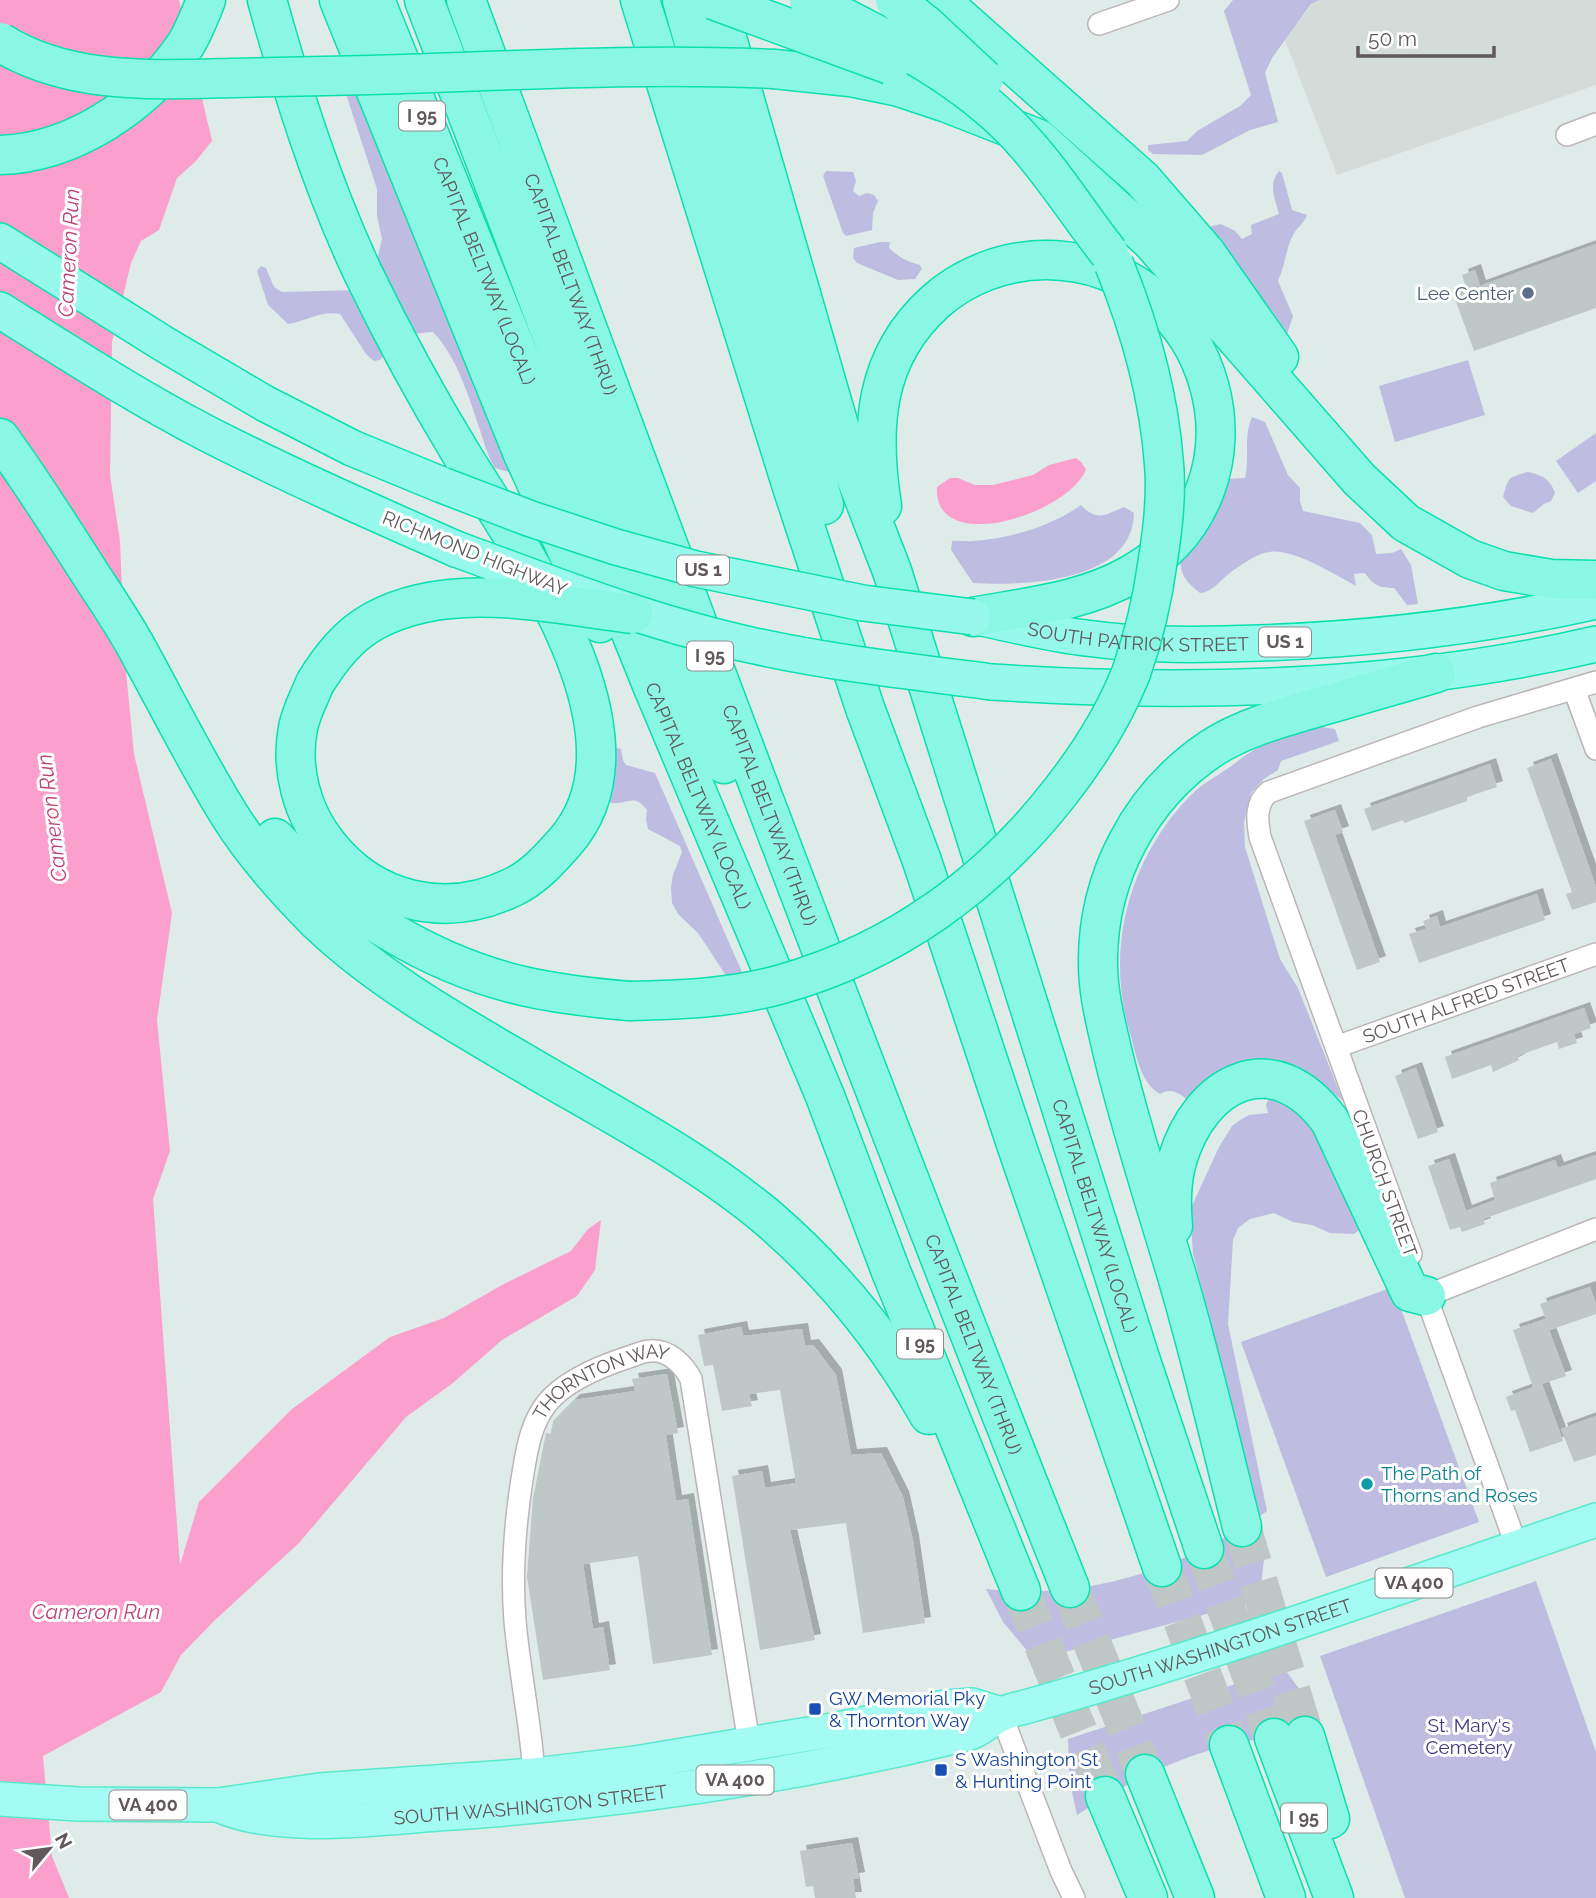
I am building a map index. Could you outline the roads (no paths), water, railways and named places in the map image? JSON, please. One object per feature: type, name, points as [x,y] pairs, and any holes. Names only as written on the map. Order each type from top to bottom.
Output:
[{"type":"highway","points":[[0,155],[67,140],[115,116],[166,71],[187,43],[206,0]]},
{"type":"highway","points":[[267,0],[305,128],[361,269],[426,394],[504,518],[535,574],[547,598],[554,610],[566,634],[582,676],[594,729],[596,759],[593,787],[584,813],[572,835],[537,871],[516,886],[491,896],[443,904],[416,901],[388,893],[360,878],[339,859],[321,836],[308,814],[299,784],[296,754],[298,728],[315,683],[331,658],[372,622],[412,606],[455,599],[521,600],[546,603],[558,605],[621,613],[633,614]]},
{"type":"highway","points":[[339,0],[453,238]]},
{"type":"highway","name":"CAPITAL BELTWAY (LOCAL)","points":[[138,650],[196,760],[232,819],[275,876],[318,922],[369,966],[441,1015],[729,1188],[799,1245],[852,1302],[901,1370],[927,1412],[1021,1591],[890,1269],[825,1096],[744,901],[652,685],[453,238],[375,0]]},
{"type":"highway","points":[[424,0],[618,510],[683,668],[960,1311]]},
{"type":"highway","name":"CAPITAL BELTWAY (THRU)","points":[[466,0],[746,752],[960,1311],[1070,1588]]},
{"type":"highway","points":[[640,0],[792,487],[865,708],[922,861],[1017,1147],[1163,1567]]},
{"type":"highway","points":[[682,0],[922,861]]},
{"type":"highway","points":[[715,0],[909,73],[977,105],[1038,139],[1151,241],[1359,478],[1406,523],[1470,559],[1516,573],[1551,579],[1596,580]]},
{"type":"highway","name":"CAPITAL BELTWAY (LOCAL)","points":[[715,0],[849,460],[892,571],[1139,1355],[1204,1549]]},
{"type":"highway","points":[[809,0],[897,44],[958,83],[989,108],[1018,134],[1109,253]]},
{"type":"highway","points":[[0,438],[26,473],[138,650],[220,770],[269,832],[299,864],[329,890],[369,918],[429,952],[470,970],[523,986],[629,1001],[683,999],[746,992],[779,985],[837,966],[868,952],[957,898],[1000,860],[1047,809],[1091,752],[1130,673],[1153,595],[1165,507],[1160,424],[1144,348],[1123,286],[1088,207],[1061,166],[1030,127],[973,68],[895,0]]},
{"type":"highway","points":[[940,0],[1142,179],[1206,253],[1258,325],[1359,478]]},
{"type":"highway","points":[[0,41],[31,59],[66,69],[110,77],[149,79],[671,67],[793,70],[899,87],[1038,139]]},
{"type":"highway","name":"US 1","points":[[0,241],[164,344],[275,408],[352,448],[531,519],[616,547],[708,572],[863,603],[972,617]]},
{"type":"highway","points":[[0,247],[36,264]]},
{"type":"highway","points":[[892,571],[875,454],[877,412],[892,356],[921,314],[942,296],[984,272],[1006,264],[1032,260],[1087,264],[1130,282],[1155,298],[1175,317],[1202,362],[1210,390],[1215,418],[1214,451],[1208,482],[1194,513],[1159,556],[1132,575],[1108,586],[1050,603],[972,617]]},
{"type":"highway","name":"RICHMOND HIGHWAY","points":[[0,310],[203,432],[318,488],[456,549],[633,614],[754,646],[992,682],[1146,688],[1250,687],[1436,673]]},
{"type":"highway","name":"SOUTH PATRICK STREET","points":[[972,617],[1086,638],[1162,643],[1231,643],[1391,635],[1491,621],[1596,601]]},
{"type":"highway","name":"US 1","points":[[1436,673],[1596,644]]},
{"type":"highway","points":[[1242,1527],[1177,1276],[1119,1080],[1102,1006],[1098,964],[1100,935],[1109,889],[1120,856],[1135,827],[1172,781],[1203,755],[1234,735],[1283,717],[1436,673]]},
{"type":"highway","points":[[1177,1276],[1171,1200],[1176,1163],[1186,1136],[1197,1116],[1212,1099],[1242,1082],[1262,1077],[1283,1080],[1302,1090],[1317,1103],[1340,1140],[1410,1292],[1426,1296]]},
{"type":"highway","name":"I 95","points":[[1334,1898],[1289,1737],[1353,1898]]},
{"type":"highway","name":"I 95","points":[[1229,1745],[1286,1898]]},
{"type":"highway","points":[[1145,1774],[1195,1898]]},
{"type":"highway","points":[[1105,1796],[1148,1898]]},
{"type":"main road","name":"SOUTH WASHINGTON STREET","points":[[218,1805],[238,1814],[285,1820],[350,1820],[536,1808],[706,1785],[856,1758],[974,1733],[1001,1714],[1311,1619],[1596,1520]]},
{"type":"main road","name":"SOUTH WASHINGTON STREET","points":[[0,1799],[78,1804],[218,1805],[319,1790],[534,1775],[635,1763],[833,1730],[945,1707],[972,1705],[1001,1714]]},
{"type":"street","points":[[1099,24],[1168,0]]},
{"type":"street","points":[[1567,135],[1596,124]]},
{"type":"street","points":[[1596,682],[1574,688],[1596,749]]},
{"type":"street","name":"CHURCH STREET","points":[[1517,1547],[1260,836],[1257,817],[1262,799],[1269,792],[1478,718],[1574,688]]},
{"type":"street","name":"SOUTH ALFRED STREET","points":[[1336,1047],[1596,954]]},
{"type":"street","points":[[1426,1296],[1596,1229]]},
{"type":"street","name":"THORNTON WAY","points":[[534,1775],[515,1620],[513,1560],[517,1508],[529,1442],[542,1410],[569,1384],[611,1364],[651,1350],[671,1357],[685,1368],[691,1379],[749,1743]]},
{"type":"street","points":[[1001,1714],[1061,1871],[1074,1898]]},
{"type":"street","points":[[534,1775],[536,1808]]},
{"type":"water","name":"Cameron Run","points":[[0,0],[179,0],[212,141],[177,178],[159,230],[141,241],[131,263],[112,342],[110,475],[120,541],[125,661],[134,754],[172,913],[157,1020],[170,1151],[153,1199],[180,1565],[199,1502],[292,1409],[390,1337],[444,1318],[502,1285],[571,1251],[588,1229],[601,1220],[595,1270],[577,1296],[502,1340],[453,1383],[406,1417],[299,1543],[181,1655],[161,1692],[43,1756],[52,1856],[69,1898],[0,1898]]},
{"type":"water","points":[[1076,458],[1086,469],[1075,485],[1056,500],[1031,513],[1004,521],[978,524],[956,520],[942,508],[937,487],[950,478],[958,478],[975,485],[993,485],[1033,475],[1049,465]]},
{"type":"tunnel","points":[[1242,1527],[1305,1736]]},
{"type":"tunnel","points":[[1204,1549],[1274,1738]]},
{"type":"tunnel","points":[[1162,1567],[1229,1745]]},
{"type":"tunnel","points":[[1070,1588],[1145,1774]]},
{"type":"tunnel","points":[[1021,1591],[1105,1796]]},
{"type":"place","name":"Lee Center","points":[[1528,293]]},
{"type":"place","name":"The Path of Thorns and Roses","points":[[1367,1484]]},
{"type":"place","name":"GW Memorial Pky & Thornton Way","points":[[815,1709]]},
{"type":"place","name":"S Washington St & Hunting Point","points":[[941,1770]]},
{"type":"park label","name":"St. Mary's Cemetery","points":[[1469,1736]]}]
